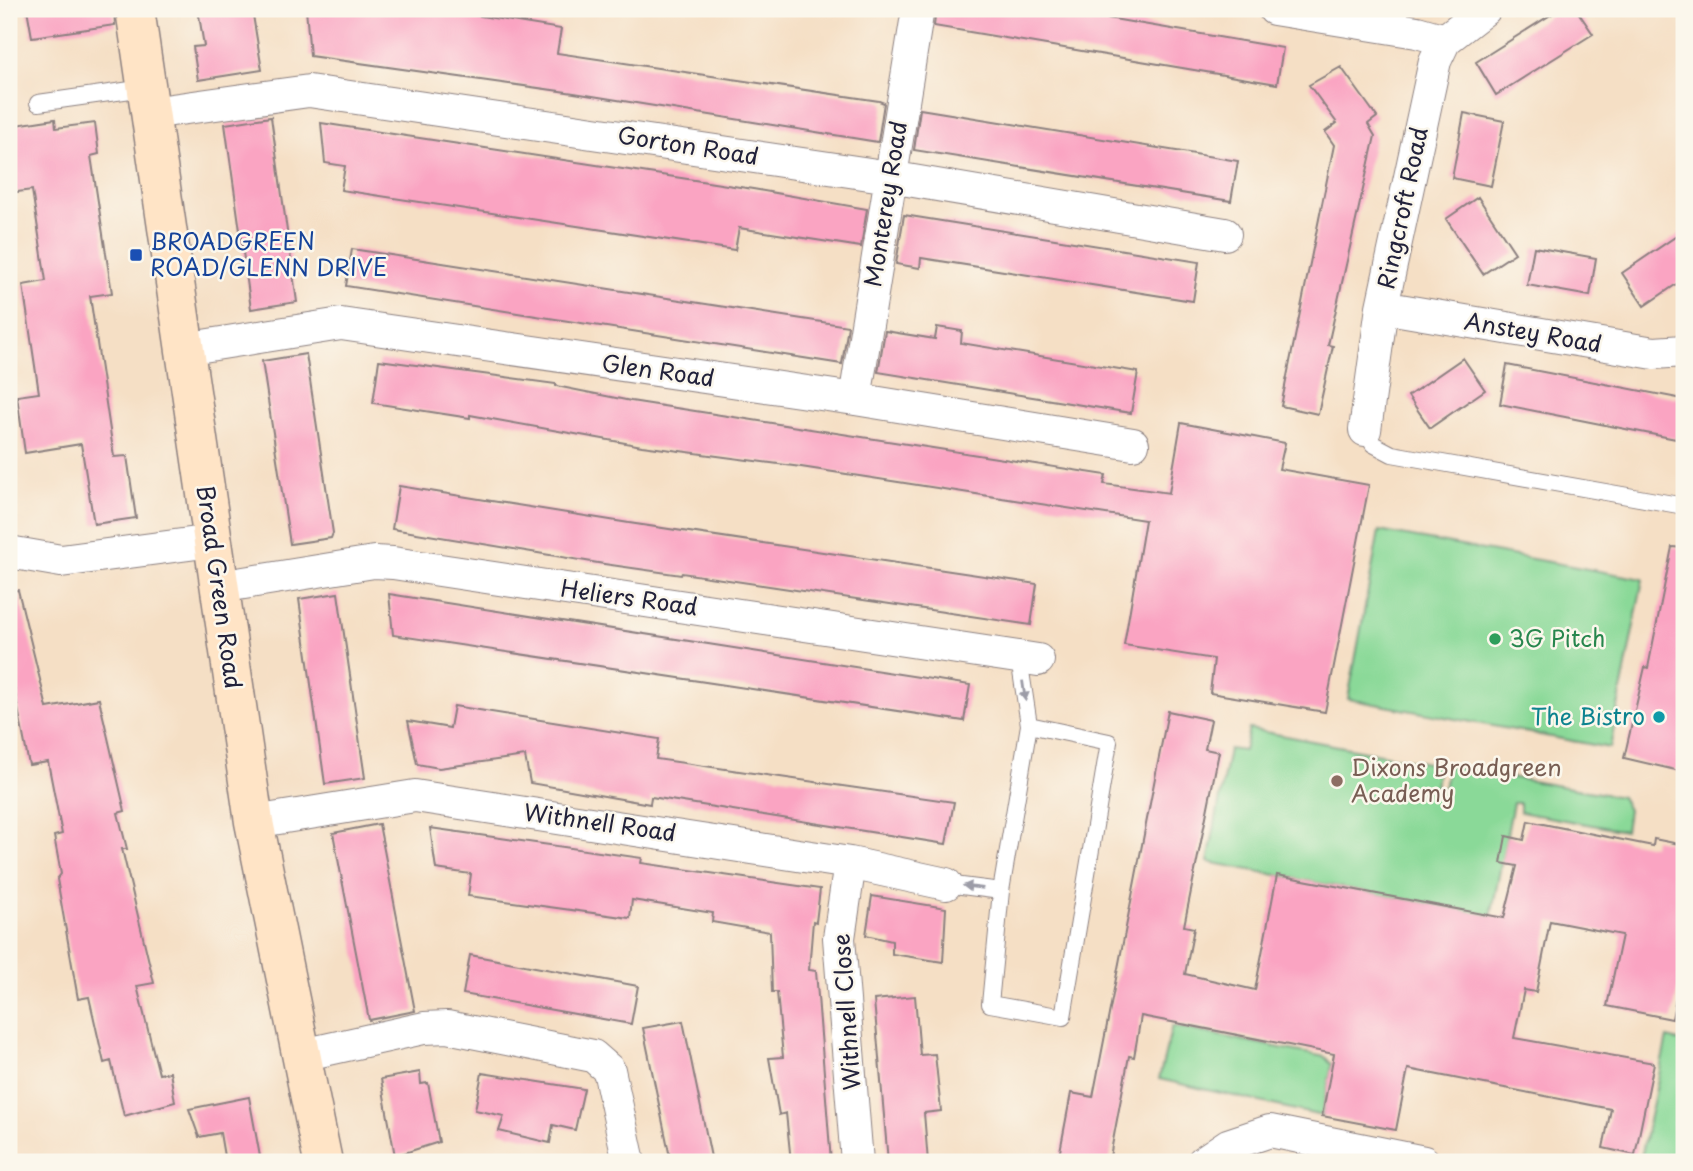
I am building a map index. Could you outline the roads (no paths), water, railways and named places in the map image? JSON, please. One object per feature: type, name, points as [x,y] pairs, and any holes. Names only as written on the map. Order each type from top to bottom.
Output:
[{"type":"main road","name":"Broad Green Road","points":[[135,9],[254,822],[323,1162]]},
{"type":"street","name":"Monterey Road","points":[[855,399],[918,9]]},
{"type":"street","points":[[1274,9],[1417,32],[1444,40],[1485,9]]},
{"type":"street","name":"Ringcroft Road","points":[[1364,430],[1382,307],[1435,61],[1444,40]]},
{"type":"street","name":"Gorton Road","points":[[148,101],[309,91],[890,177],[1225,234]]},
{"type":"street","name":"Anstey Road","points":[[1382,307],[1654,354],[1684,351]]},
{"type":"street","name":"Glen Road","points":[[184,349],[341,324],[855,399],[1133,444]]},
{"type":"street","points":[[9,552],[61,561],[212,541]]},
{"type":"street","name":"Heliers Road","points":[[219,587],[383,563],[1029,659]]},
{"type":"street","name":"Withnell Road","points":[[254,822],[415,796],[850,863],[946,884]]},
{"type":"street","name":"Withnell Close","points":[[850,863],[839,938],[858,1162]]},
{"type":"street","points":[[302,1055],[425,1028],[447,1027],[593,1056],[609,1070],[629,1162]]},
{"type":"street","points":[[1203,1162],[1228,1144],[1270,1131],[1424,1162]]},
{"type":"lane","points":[[38,103],[148,101]]},
{"type":"lane","points":[[1364,430],[1373,444],[1392,454],[1684,506]]},
{"type":"lane","points":[[1029,659],[1029,725],[1001,891],[990,1004],[1063,1017],[1109,742],[1029,725]]},
{"type":"lane","points":[[946,884],[1001,891]]},
{"type":"place","name":"BROADGREEN ROAD/GLENN DRIVE","points":[[136,255]]},
{"type":"place","name":"3G Pitch","points":[[1495,639]]},
{"type":"place","name":"The Bistro","points":[[1659,717]]},
{"type":"place","name":"Dixons Broadgreen Academy","points":[[1337,781]]}]
